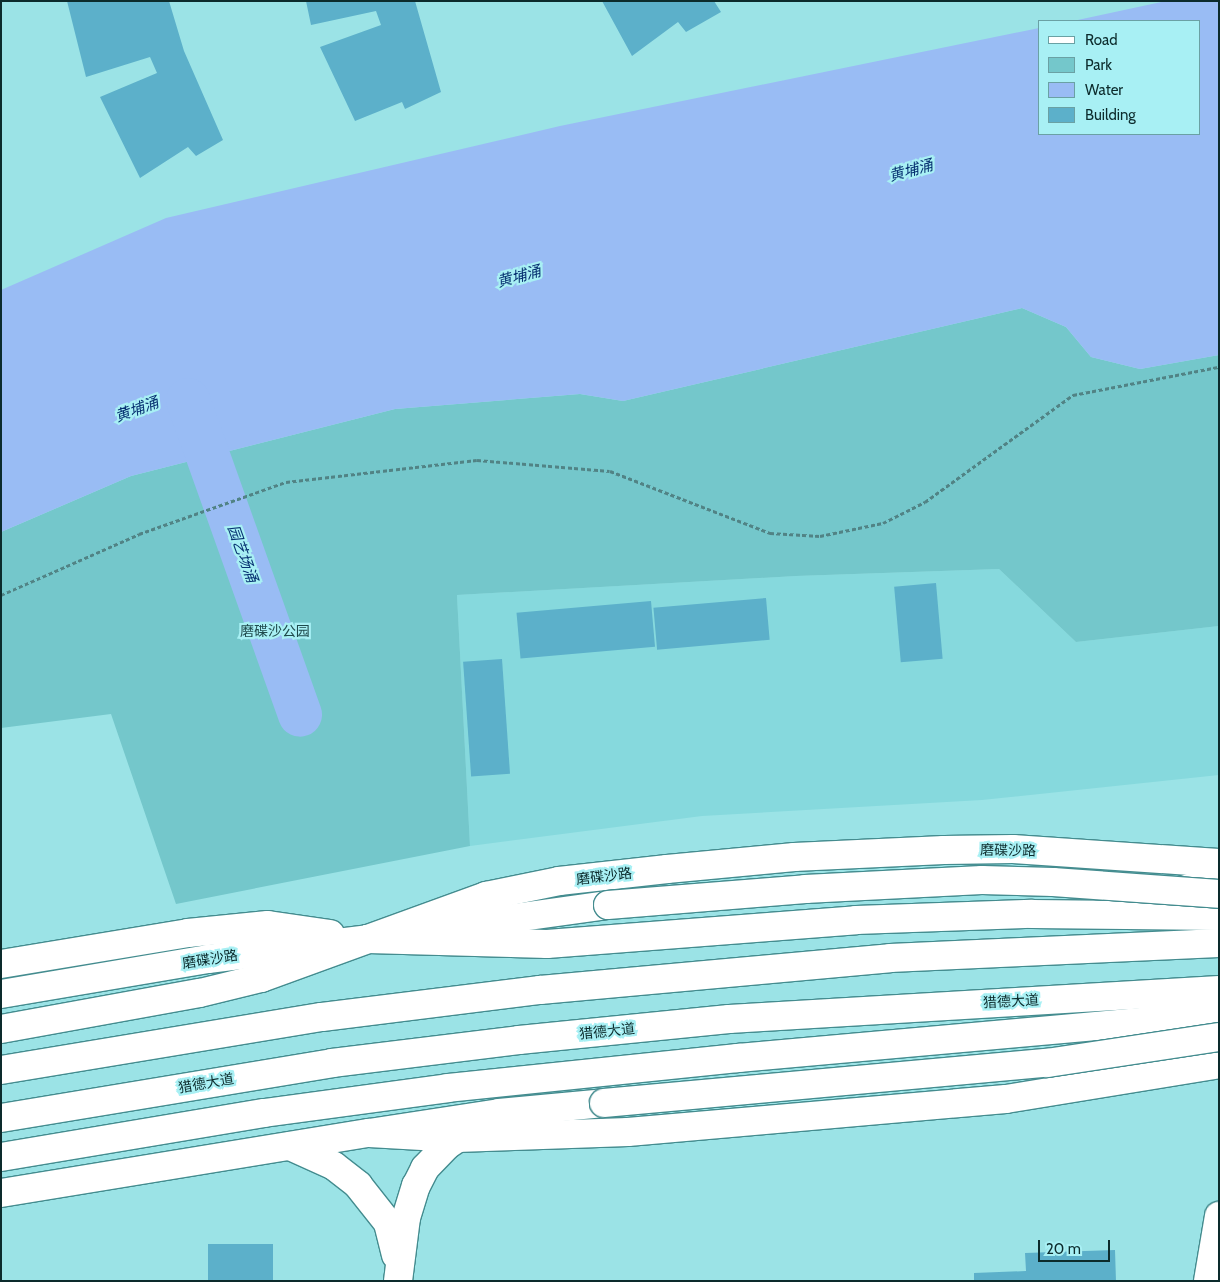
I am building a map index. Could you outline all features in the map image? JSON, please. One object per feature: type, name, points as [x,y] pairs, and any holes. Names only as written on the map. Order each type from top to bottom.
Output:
[{"type":"main road","name":"磨碟沙路","points":[[1,994],[208,959],[368,939],[486,896],[559,881],[794,857],[1013,849],[1219,863]]},
{"type":"main road","points":[[1107,916],[1219,878]]},
{"type":"main road","points":[[1,1029],[200,993],[261,978],[368,939],[608,905],[795,890],[982,880],[1219,894]]},
{"type":"main road","points":[[1,964],[188,932],[268,924],[368,939],[547,944],[856,920],[1032,914],[1219,916]]},
{"type":"main road","points":[[1,1070],[322,1017],[540,990],[890,958],[1219,943]]},
{"type":"main road","name":"猎德大道","points":[[1,1118],[332,1063],[519,1040],[739,1019],[1219,990]]},
{"type":"main road","points":[[1,1157],[334,1103],[738,1058],[1219,1016]]},
{"type":"main road","points":[[1063,1031],[1219,1056]]},
{"type":"main road","points":[[1,1193],[369,1132],[499,1113],[1046,1063],[1219,1037]]},
{"type":"main road","points":[[369,1132],[457,1138],[628,1132],[1006,1099],[1219,1064]]},
{"type":"main road","points":[[398,1274],[406,1218],[416,1186],[425,1168],[457,1138],[499,1113]]},
{"type":"main road","points":[[290,1146],[334,1166],[376,1204],[388,1223],[398,1274]]},
{"type":"main road","points":[[1208,1281],[1219,1216]]},
{"type":"path","points":[[1,594],[139,534],[286,482],[477,460],[610,471],[770,533],[820,536],[883,523],[925,502],[1073,395],[1219,368]]},
{"type":"shaded area","points":[[999,569],[1076,642],[1219,626],[1219,775],[982,800],[702,816],[470,846],[457,595],[796,576]]},
{"type":"green space","name":"磨碟沙公园","points":[[1022,308],[1066,327],[1091,357],[1140,369],[1219,355],[1219,626],[1076,642],[999,569],[796,576],[457,595],[470,846],[176,904],[111,714],[1,728],[1,532],[131,476],[395,409],[580,394],[623,401]]},
{"type":"water","name":"黄埔涌","points":[[1166,1],[1219,1],[1219,355],[1140,369],[1091,357],[1066,327],[1022,308],[623,401],[580,394],[395,409],[131,476],[1,532],[1,290],[166,218],[560,126],[1038,28],[1038,135],[1200,135],[1200,20],[1078,20]]},
{"type":"building","points":[[67,1],[169,1],[184,51],[223,140],[196,156],[188,147],[140,178],[100,97],[157,73],[150,57],[86,77]]},
{"type":"building","points":[[306,1],[415,1],[441,92],[405,109],[402,102],[355,121],[320,47],[381,25],[376,11],[311,25]]},
{"type":"building","points":[[602,1],[714,1],[721,12],[686,32],[678,22],[632,56]]},
{"type":"building","points":[[936,583],[943,659],[901,662],[894,587]]},
{"type":"building","points":[[766,598],[770,640],[657,650],[653,608]]},
{"type":"building","points":[[651,601],[655,647],[521,659],[517,613]]},
{"type":"building","points":[[502,659],[510,774],[471,776],[463,662]]},
{"type":"building","points":[[208,1244],[273,1244],[273,1281],[208,1281]]},
{"type":"building","points":[[1115,1250],[1116,1281],[974,1281],[974,1273],[1026,1271],[1025,1253]]},
{"type":"waterway","name":"园艺场涌","points":[[188,400],[300,715]]}]
